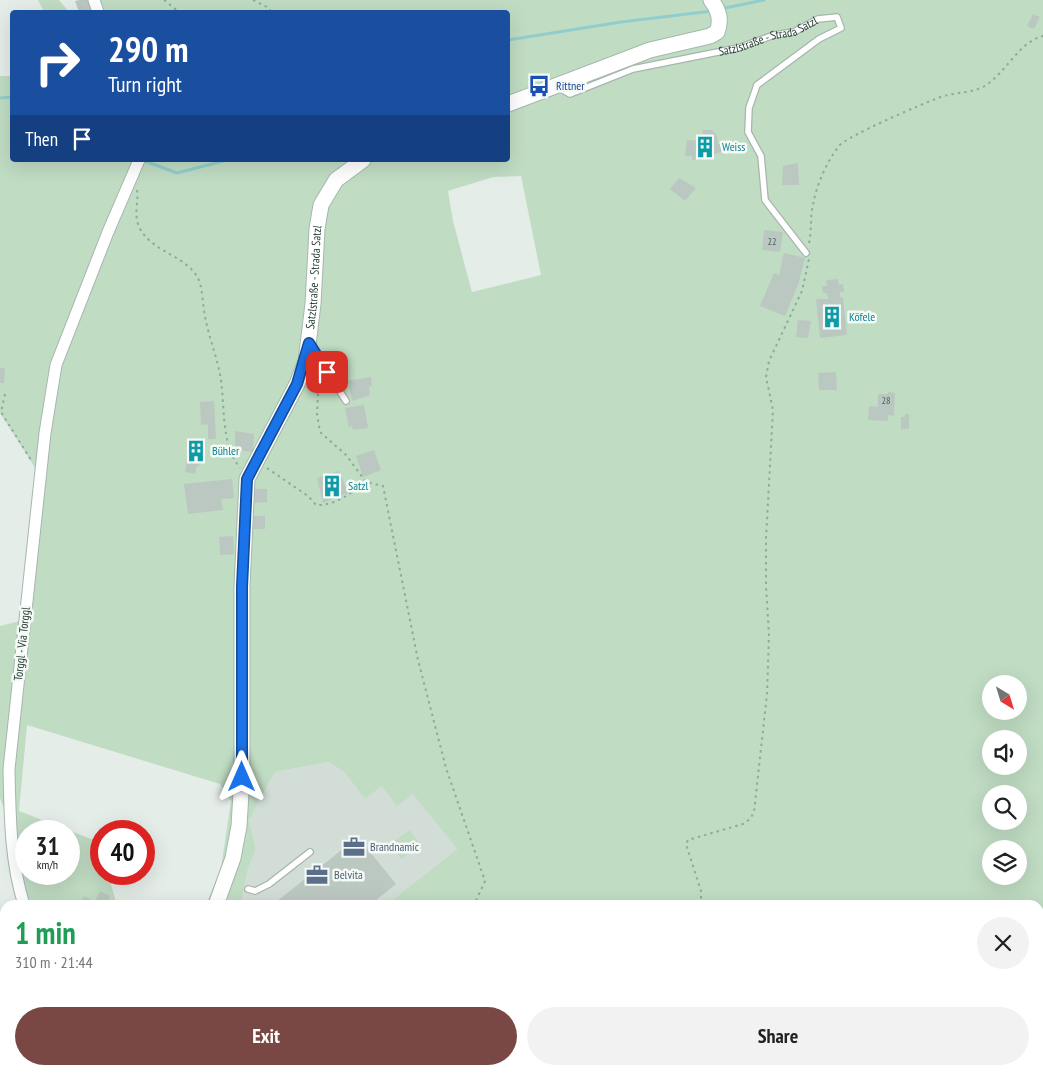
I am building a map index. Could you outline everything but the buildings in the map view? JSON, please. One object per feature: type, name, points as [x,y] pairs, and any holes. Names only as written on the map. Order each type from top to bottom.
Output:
[{"type":"street","name":"Satzlstraße - Strada Satzl","points":[[510,103],[650,50],[710,36],[717,32],[720,26],[720,17],[714,3]]},
{"type":"street","name":"Torggl - Via Torggl","points":[[22,900],[18,886],[10,824],[9,768],[45,434],[56,365],[108,232],[138,162]]},
{"type":"street","name":"Satzlstraße - Strada Satzl","points":[[218,900],[233,858],[239,826],[242,777],[245,490],[251,469],[297,384],[309,343],[317,229],[321,205],[336,180],[360,162]]},
{"type":"lane","name":"Satzlstraße - Strada Satzl","points":[[556,86],[570,94],[633,69],[738,48],[774,36],[794,32],[818,19],[837,17],[841,28],[819,40],[757,85],[749,108],[748,132],[761,156],[765,200],[806,253]]},
{"type":"lane","points":[[309,343],[346,401]]},
{"type":"lane","points":[[248,889],[254,891],[269,884],[310,852]]},
{"type":"path","points":[[164,0],[176,10]]},
{"type":"path","points":[[253,0],[270,10]]},
{"type":"path","points":[[701,900],[701,891],[686,844],[688,840],[743,824],[750,819],[754,812],[767,694],[769,634],[766,539],[773,410],[766,377],[769,361],[802,291],[809,263],[806,253],[813,204],[825,170],[840,144],[941,97],[968,92],[981,87],[1001,73],[1030,42],[1043,36]]},
{"type":"path","points":[[131,178],[138,192],[135,211],[138,224],[144,235],[163,251],[185,264],[200,282],[206,321],[221,378],[230,450],[242,471],[261,466],[269,469],[308,496],[316,505],[324,505],[349,494],[366,482]]},
{"type":"path","points":[[318,373],[320,382],[317,414],[320,432],[346,455],[366,482],[383,486],[418,660],[446,768],[485,881],[476,900]]},
{"type":"path","points":[[5,394],[1,412],[41,477]]},
{"type":"shaded area","points":[[329,762],[344,772],[365,799],[382,786],[413,793],[457,849],[392,900],[242,900],[247,872],[256,849],[249,820],[275,772]]},
{"type":"green space","points":[[38,0],[59,0],[67,10],[43,10]]},
{"type":"green space","points":[[94,0],[1043,0],[1043,900],[392,900],[457,849],[413,794],[397,806],[382,786],[365,799],[344,772],[329,762],[275,772],[249,820],[256,849],[247,872],[242,900],[208,900],[221,868],[231,801],[220,784],[27,725],[19,811],[42,820],[15,820],[15,853],[10,824],[0,798],[0,626],[24,620],[41,477],[0,413],[0,76],[10,76],[10,162],[510,162],[510,10],[97,10]],"holes":[[[521,176],[541,275],[472,292],[453,221],[448,191],[493,177]]]},
{"type":"green space","points":[[410,830],[420,844],[401,859],[390,844]]},
{"type":"green space","points":[[80,835],[90,839],[90,885],[111,885],[116,900],[23,900],[21,885],[80,885]]},
{"type":"waterway","points":[[720,9],[764,0]]},
{"type":"waterway","points":[[510,40],[621,22],[712,11]]},
{"type":"waterway","points":[[0,98],[10,97]]},
{"type":"waterway","points":[[147,162],[177,173],[219,162]]},
{"type":"place","name":"Rittner","points":[[539,86]]},
{"type":"place","name":"Weiss","points":[[705,147]]},
{"type":"place","name":"Köfele","points":[[832,317]]},
{"type":"place","name":"Bühler","points":[[196,451]]},
{"type":"place","name":"Satzl","points":[[332,486]]},
{"type":"place","name":"Brandnamic","points":[[354,847]]},
{"type":"place","name":"Belvita","points":[[317,875]]},
{"type":"route","points":[[242,777],[242,587],[247,479],[297,384],[306,360],[309,343],[327,372]]}]
